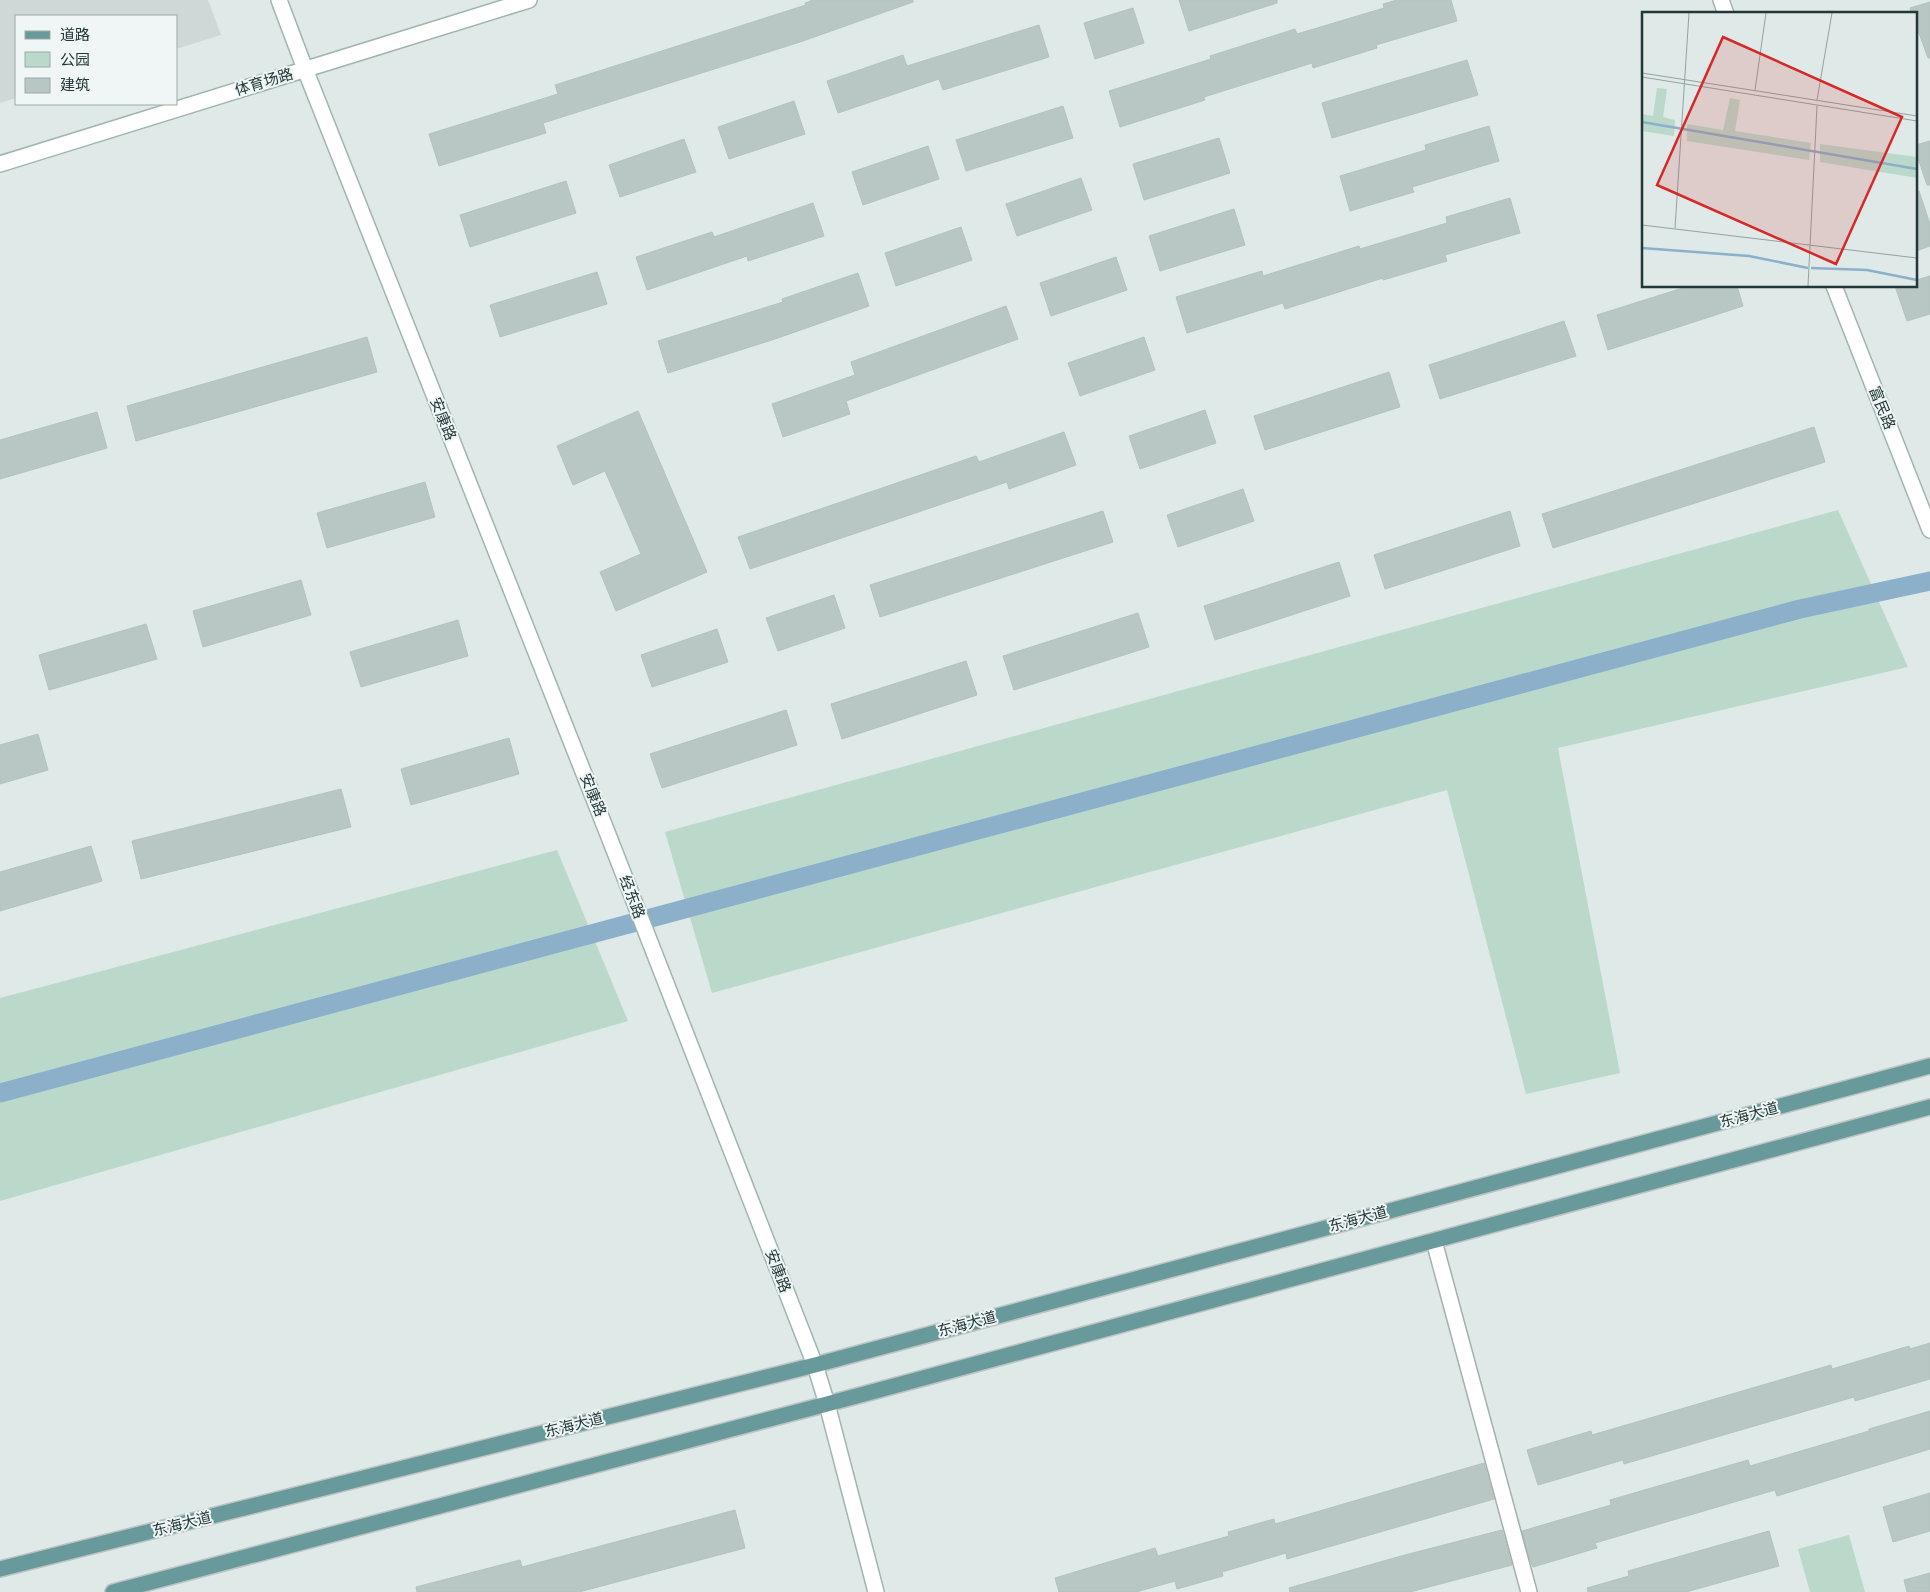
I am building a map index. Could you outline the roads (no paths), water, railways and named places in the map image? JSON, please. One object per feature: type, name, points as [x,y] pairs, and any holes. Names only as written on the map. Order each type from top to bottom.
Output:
[{"type":"main road","name":"东海大道","points":[[0,1570],[815,1365],[1930,1066]]},
{"type":"main road","points":[[112,1592],[827,1404],[1930,1107]]},
{"type":"street","name":"安康路","points":[[279,0],[304,69],[610,837]]},
{"type":"street","name":"体育场路","points":[[0,164],[529,0]]},
{"type":"street","points":[[1721,0],[1725,12]]},
{"type":"street","name":"富民路","points":[[1835,288],[1930,530]]},
{"type":"street","name":"经东路","points":[[610,837],[655,957]]},
{"type":"street","name":"安康路","points":[[655,957],[815,1365],[876,1592]]},
{"type":"street","points":[[1434,1241],[1530,1592]]},
{"type":"waterway","points":[[0,1093],[1800,609],[1930,581]]}]
